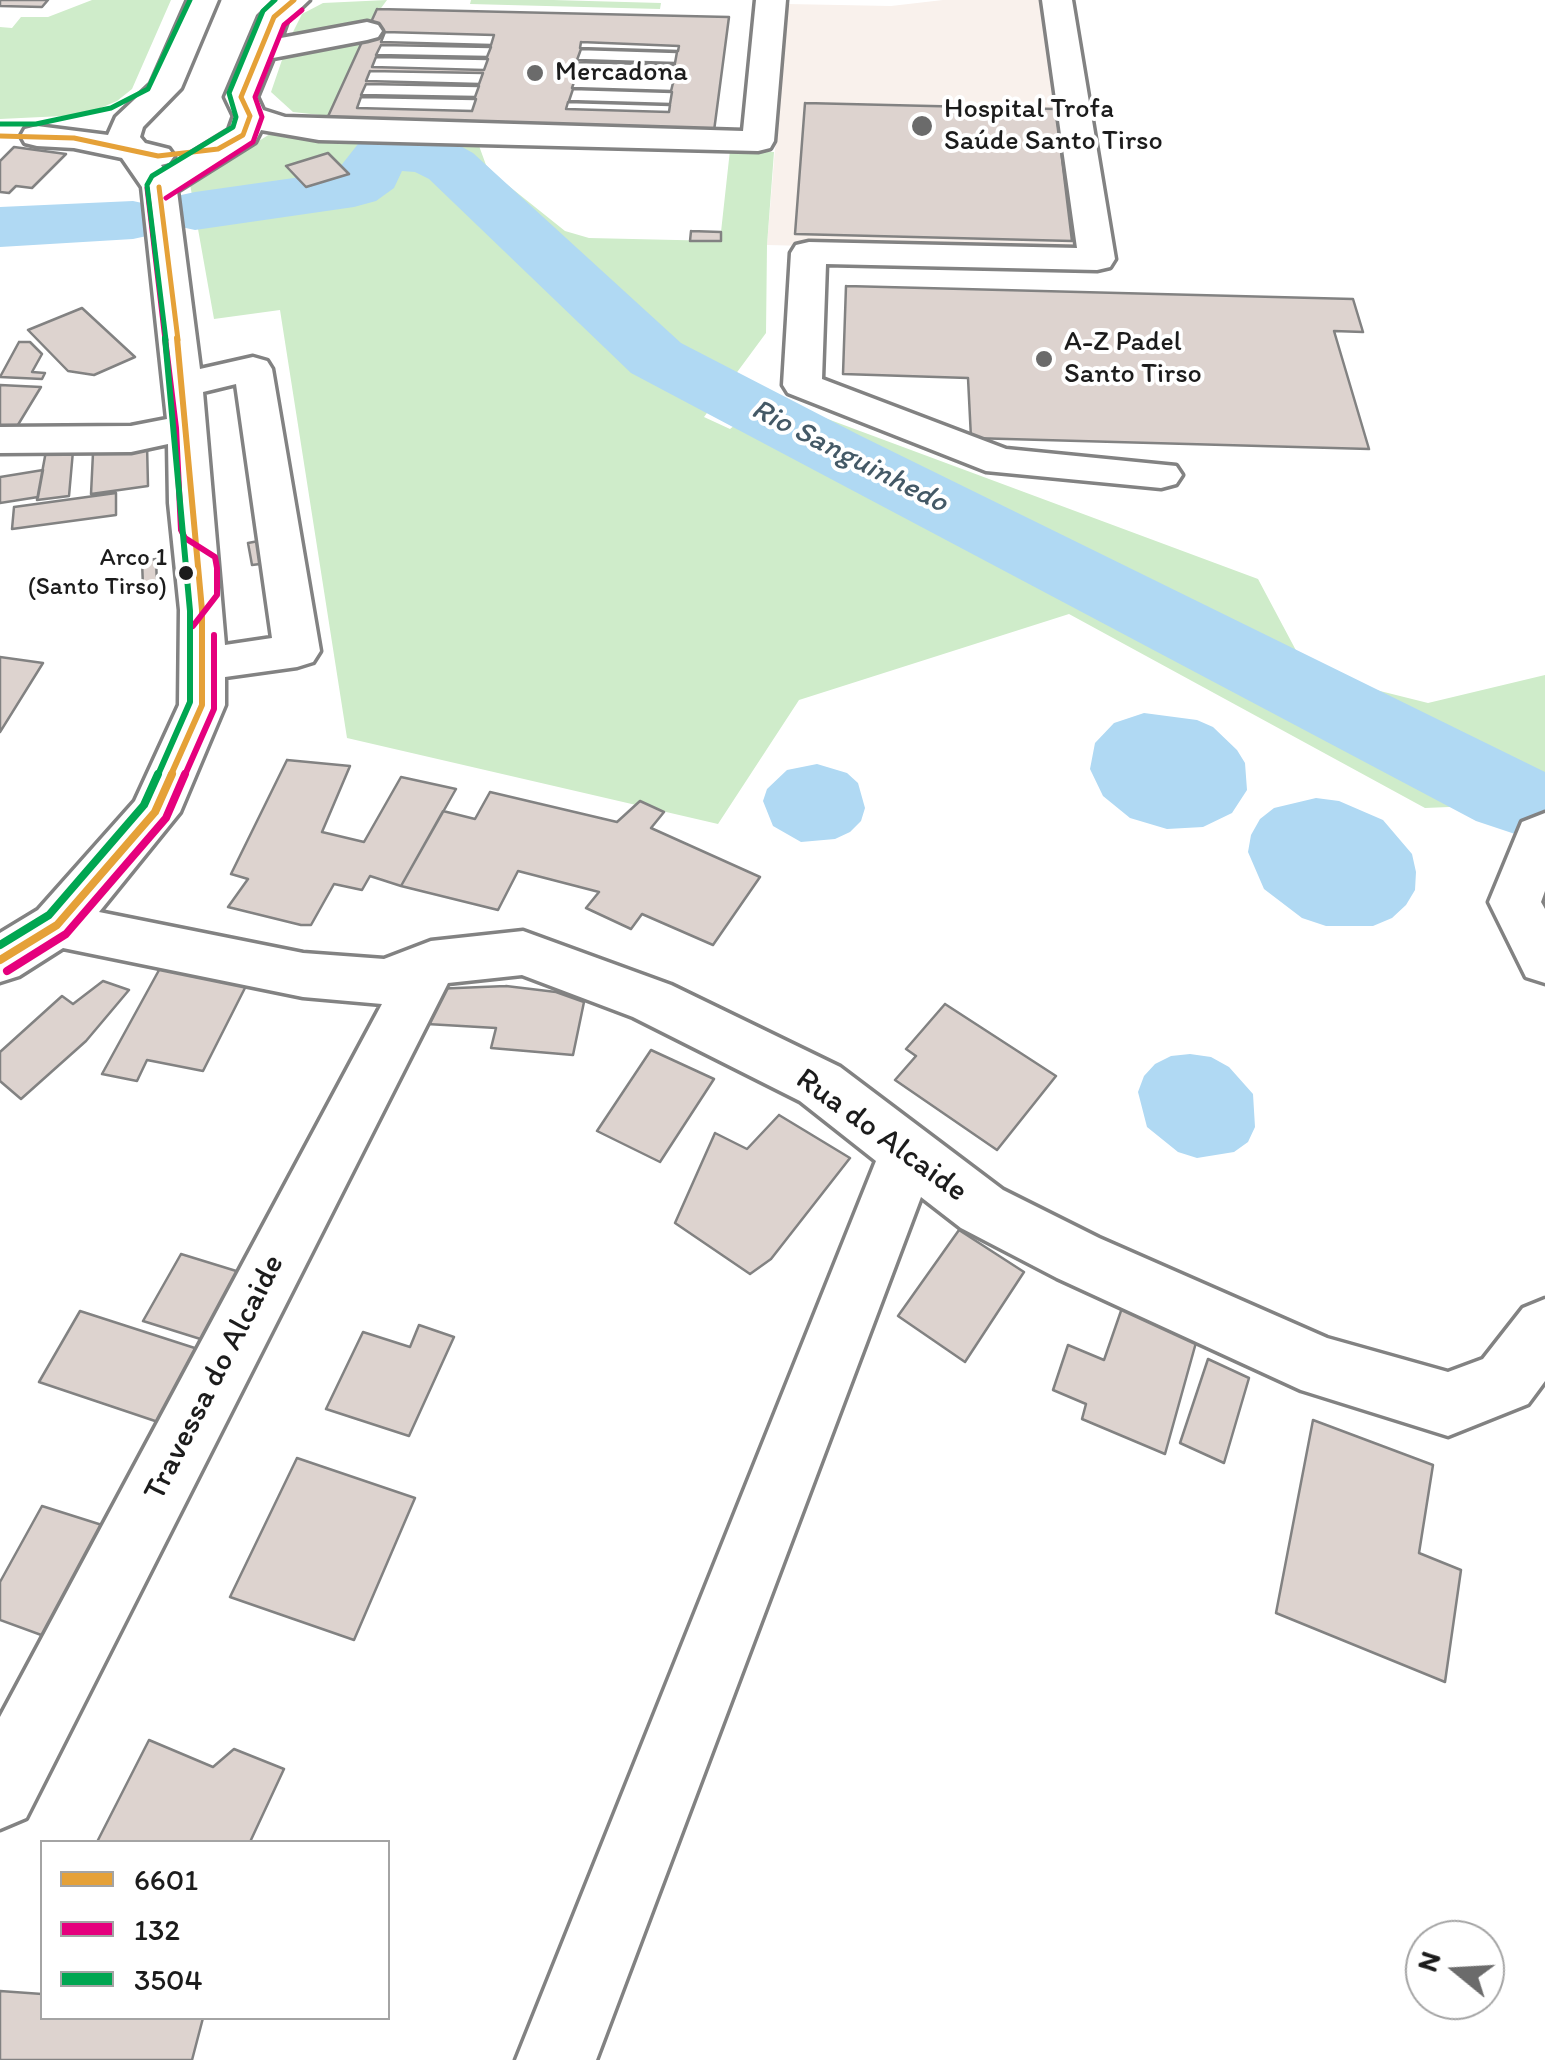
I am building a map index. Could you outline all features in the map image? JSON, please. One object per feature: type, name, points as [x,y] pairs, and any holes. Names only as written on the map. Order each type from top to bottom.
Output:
[{"type":"street","points":[[0,960],[58,925],[155,812],[202,704],[188,427],[165,230],[159,187],[124,136],[128,124],[142,108],[166,88],[204,0]]},
{"type":"street","points":[[159,187],[243,135],[250,116],[242,97],[259,51],[274,17],[294,0]]},
{"type":"street","points":[[250,116],[281,126],[318,130],[758,141],[771,0]]},
{"type":"street","points":[[1057,0],[1097,259],[809,253],[802,385],[1000,462],[1161,475]]},
{"type":"street","points":[[259,51],[367,31]]},
{"type":"street","points":[[37,136],[115,120],[142,108]]},
{"type":"street","points":[[0,136],[74,138],[135,152],[183,156],[218,149]]},
{"type":"street","points":[[184,384],[253,369],[298,650],[202,650]]},
{"type":"street","points":[[0,440],[130,439],[188,427]]},
{"type":"street","points":[[1543,834],[1515,902],[1545,961]]},
{"type":"street","name":"Rua do Alcaide","points":[[58,925],[303,975],[387,982],[431,963],[523,953],[652,1001],[820,1084],[982,1208],[1078,1258],[1323,1368],[1448,1404],[1505,1382],[1545,1329]]},
{"type":"street","name":"Travessa do Alcaide","points":[[0,1792],[431,963]]},
{"type":"street","points":[[556,2060],[909,1150]]},
{"type":"shaded area","name":"Hospital Trofa Saúde Santo Tirso","points":[[943,0],[1050,0],[1086,253],[767,245],[787,4],[891,6]]},
{"type":"green space","points":[[92,0],[171,0],[132,89],[117,101],[84,115],[0,119],[0,27],[12,28],[21,17],[48,17]]},
{"type":"green space","points":[[387,0],[370,23],[291,36],[302,14],[323,3]]},
{"type":"green space","points":[[471,0],[661,3],[660,9],[470,4]]},
{"type":"green space","points":[[364,38],[329,116],[293,112],[271,92],[283,57]]},
{"type":"green space","points":[[270,134],[304,139],[396,137],[478,143],[486,165],[500,179],[565,231],[589,238],[720,241],[730,150],[774,152],[766,333],[704,417],[730,429],[763,402],[790,405],[1258,579],[1308,673],[1428,703],[1545,675],[1545,803],[1425,808],[1069,614],[799,700],[718,824],[347,738],[280,310],[214,319],[190,184]]},
{"type":"water","points":[[1144,713],[1197,720],[1213,727],[1237,750],[1245,763],[1247,790],[1232,813],[1203,827],[1167,829],[1130,818],[1103,796],[1090,769],[1095,743],[1114,723]]},
{"type":"water","points":[[817,764],[847,773],[858,783],[865,808],[861,821],[850,832],[835,839],[801,842],[773,826],[763,801],[767,789],[787,770]]},
{"type":"water","points":[[1316,798],[1339,801],[1383,820],[1412,854],[1415,890],[1392,918],[1373,926],[1326,926],[1302,918],[1264,889],[1248,852],[1260,819],[1274,808]]},
{"type":"water","points":[[1171,1056],[1211,1057],[1229,1067],[1253,1094],[1255,1127],[1248,1142],[1234,1152],[1197,1158],[1178,1152],[1147,1127],[1138,1092],[1144,1076],[1155,1064]]},
{"type":"building","points":[[0,0],[48,0],[42,7],[0,6]]},
{"type":"building","name":"Mercadona","points":[[377,9],[729,17],[714,131],[325,123]]},
{"type":"building","points":[[385,32],[494,35],[491,45],[381,42]]},
{"type":"building","points":[[581,42],[679,46],[678,51],[580,48]]},
{"type":"building","points":[[381,45],[491,47],[487,57],[376,55]]},
{"type":"building","points":[[581,49],[677,52],[675,63],[577,60]]},
{"type":"building","points":[[376,57],[488,59],[484,70],[372,67]]},
{"type":"building","points":[[578,62],[675,65],[673,76],[574,73]]},
{"type":"building","points":[[370,71],[483,73],[479,84],[366,81]]},
{"type":"building","points":[[576,76],[674,79],[671,91],[572,88]]},
{"type":"building","points":[[366,84],[479,86],[475,97],[361,95]]},
{"type":"building","points":[[573,89],[672,92],[670,104],[569,101]]},
{"type":"building","points":[[361,97],[476,99],[472,111],[357,108]]},
{"type":"building","points":[[568,102],[670,105],[669,112],[566,109]]},
{"type":"building","points":[[805,103],[1056,109],[1072,241],[795,234]]},
{"type":"building","points":[[14,147],[66,154],[32,188],[16,186],[9,193],[0,192],[0,161]]},
{"type":"building","points":[[328,153],[349,174],[306,187],[286,166]]},
{"type":"building","points":[[691,231],[721,232],[721,241],[690,241]]},
{"type":"building","points":[[846,286],[1353,299],[1363,332],[1334,331],[1369,449],[971,438],[968,378],[843,374]]},
{"type":"building","points":[[82,308],[135,357],[94,375],[68,371],[28,330]]},
{"type":"building","points":[[19,342],[30,342],[42,354],[32,372],[45,373],[42,379],[0,377]]},
{"type":"building","points":[[0,385],[41,387],[13,433],[0,432]]},
{"type":"building","points":[[147,444],[148,486],[91,494],[93,453]]},
{"type":"building","points":[[46,451],[73,451],[69,496],[37,500]]},
{"type":"building","points":[[43,470],[38,497],[0,503],[0,477]]},
{"type":"building","points":[[116,493],[116,515],[12,529],[14,507]]},
{"type":"building","points":[[264,540],[268,563],[252,565],[248,543]]},
{"type":"building","points":[[156,559],[157,585],[143,587],[142,561]]},
{"type":"building","points":[[0,657],[43,663],[0,732]]},
{"type":"building","points":[[287,760],[350,766],[322,832],[364,842],[401,777],[456,789],[401,886],[370,876],[362,890],[334,884],[311,925],[301,925],[228,907],[248,879],[231,874]]},
{"type":"building","points":[[490,792],[617,822],[640,801],[664,812],[651,828],[760,877],[713,945],[642,914],[631,929],[586,908],[599,892],[518,871],[498,910],[401,886],[443,811],[475,819]]},
{"type":"building","points":[[164,961],[250,978],[203,1071],[147,1060],[137,1081],[102,1074]]},
{"type":"building","points":[[103,981],[129,990],[86,1041],[21,1099],[0,1081],[0,1052],[62,996],[73,1004]]},
{"type":"building","points":[[506,986],[556,992],[584,1002],[573,1055],[491,1048],[496,1028],[427,1024],[433,989]]},
{"type":"building","points":[[945,1004],[1056,1076],[997,1150],[895,1080],[916,1056],[906,1049]]},
{"type":"building","points":[[651,1050],[714,1079],[660,1162],[597,1131]]},
{"type":"building","points":[[779,1115],[850,1158],[771,1259],[750,1274],[675,1223],[715,1133],[747,1149]]},
{"type":"building","points":[[959,1230],[1024,1272],[965,1362],[898,1316]]},
{"type":"building","points":[[181,1254],[246,1274],[210,1342],[143,1321]]},
{"type":"building","points":[[1122,1308],[1197,1339],[1165,1454],[1082,1419],[1086,1404],[1053,1390],[1068,1345],[1104,1360]]},
{"type":"building","points":[[80,1311],[204,1351],[164,1424],[39,1382]]},
{"type":"building","points":[[419,1325],[454,1337],[409,1436],[326,1409],[363,1332],[410,1347]]},
{"type":"building","points":[[1208,1359],[1249,1378],[1224,1463],[1180,1443]]},
{"type":"building","points":[[1313,1420],[1433,1465],[1419,1553],[1461,1570],[1445,1682],[1276,1613]]},
{"type":"building","points":[[297,1458],[415,1498],[354,1640],[230,1597]]},
{"type":"building","points":[[42,1506],[102,1525],[44,1636],[0,1620],[0,1582]]},
{"type":"building","points":[[149,1740],[213,1767],[234,1749],[284,1769],[251,1840],[98,1840]]},
{"type":"building","points":[[0,1991],[40,1994],[40,2020],[202,2020],[192,2060],[0,2060]]},
{"type":"waterway","name":"Rio Sanguinhedo","points":[[195,211],[354,188],[372,175],[369,167],[380,157],[407,152],[431,155],[451,166],[656,358],[832,452],[1508,796],[1545,808]]},
{"type":"waterway","name":"Rio Sanguinhedo","points":[[0,227],[133,220]]},
{"type":"transit line","name":"3504","points":[[0,124],[36,124],[111,108],[148,89],[190,0]]},
{"type":"transit line","name":"3504","points":[[0,945],[49,915],[144,805],[190,702],[190,611],[178,504],[176,428],[147,185],[152,176],[233,127],[236,117],[229,93],[263,11],[275,0]]},
{"type":"transit line","name":"6601","points":[[0,136],[74,138],[158,156],[218,149],[243,135],[250,116],[241,97],[274,17],[294,0]]},
{"type":"transit line","name":"132","points":[[166,198],[253,142],[262,117],[255,97],[284,25],[302,10]]},
{"type":"transit line","name":"6601","points":[[0,960],[57,925],[155,812],[202,705],[202,610],[190,503],[188,427],[159,187]]},
{"type":"transit line","name":"132","points":[[147,188],[176,428],[181,530],[185,538],[215,557],[217,568],[217,595],[193,626]]},
{"type":"transit line","name":"132","points":[[7,971],[66,934],[166,818],[214,709],[214,635]]},
{"type":"place","name":"Mercadona","points":[[535,73]]},
{"type":"place","name":"Hospital Trofa Saúde Santo Tirso","points":[[922,126]]},
{"type":"place","name":"A-Z Padel Santo Tirso","points":[[1044,359]]},
{"type":"place","name":"Arco 1 (Santo Tirso)","points":[[186,573]]}]
